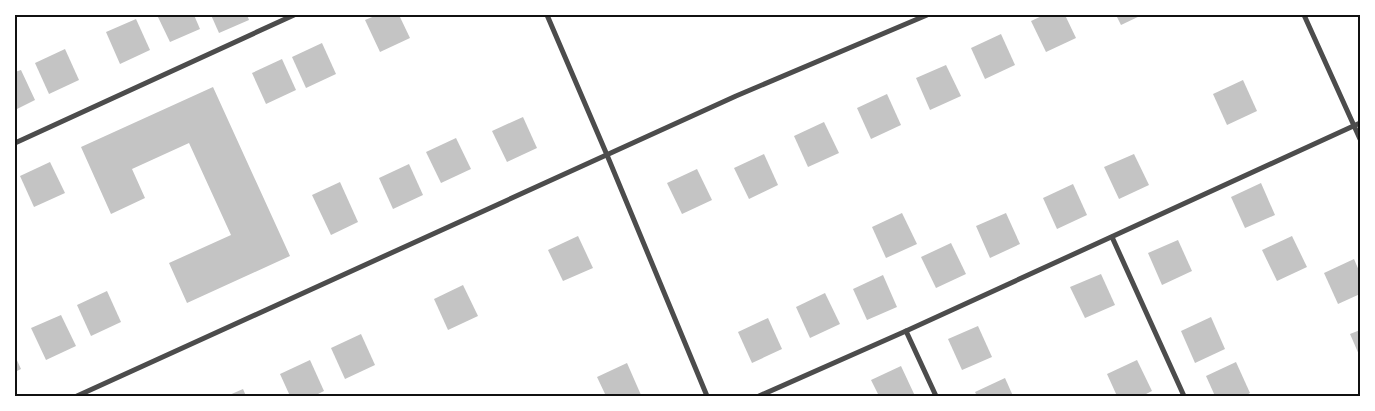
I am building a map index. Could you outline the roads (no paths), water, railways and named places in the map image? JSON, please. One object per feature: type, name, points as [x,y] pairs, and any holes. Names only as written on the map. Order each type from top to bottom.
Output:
[{"type":"street","points":[[15,143],[294,15]]},
{"type":"street","points":[[547,15],[707,396]]},
{"type":"street","points":[[77,396],[736,96],[928,15]]},
{"type":"street","points":[[1304,15],[1357,125],[1360,139]]},
{"type":"street","points":[[759,396],[1357,125]]},
{"type":"street","points":[[1112,237],[1184,396]]},
{"type":"street","points":[[906,331],[936,396]]}]
